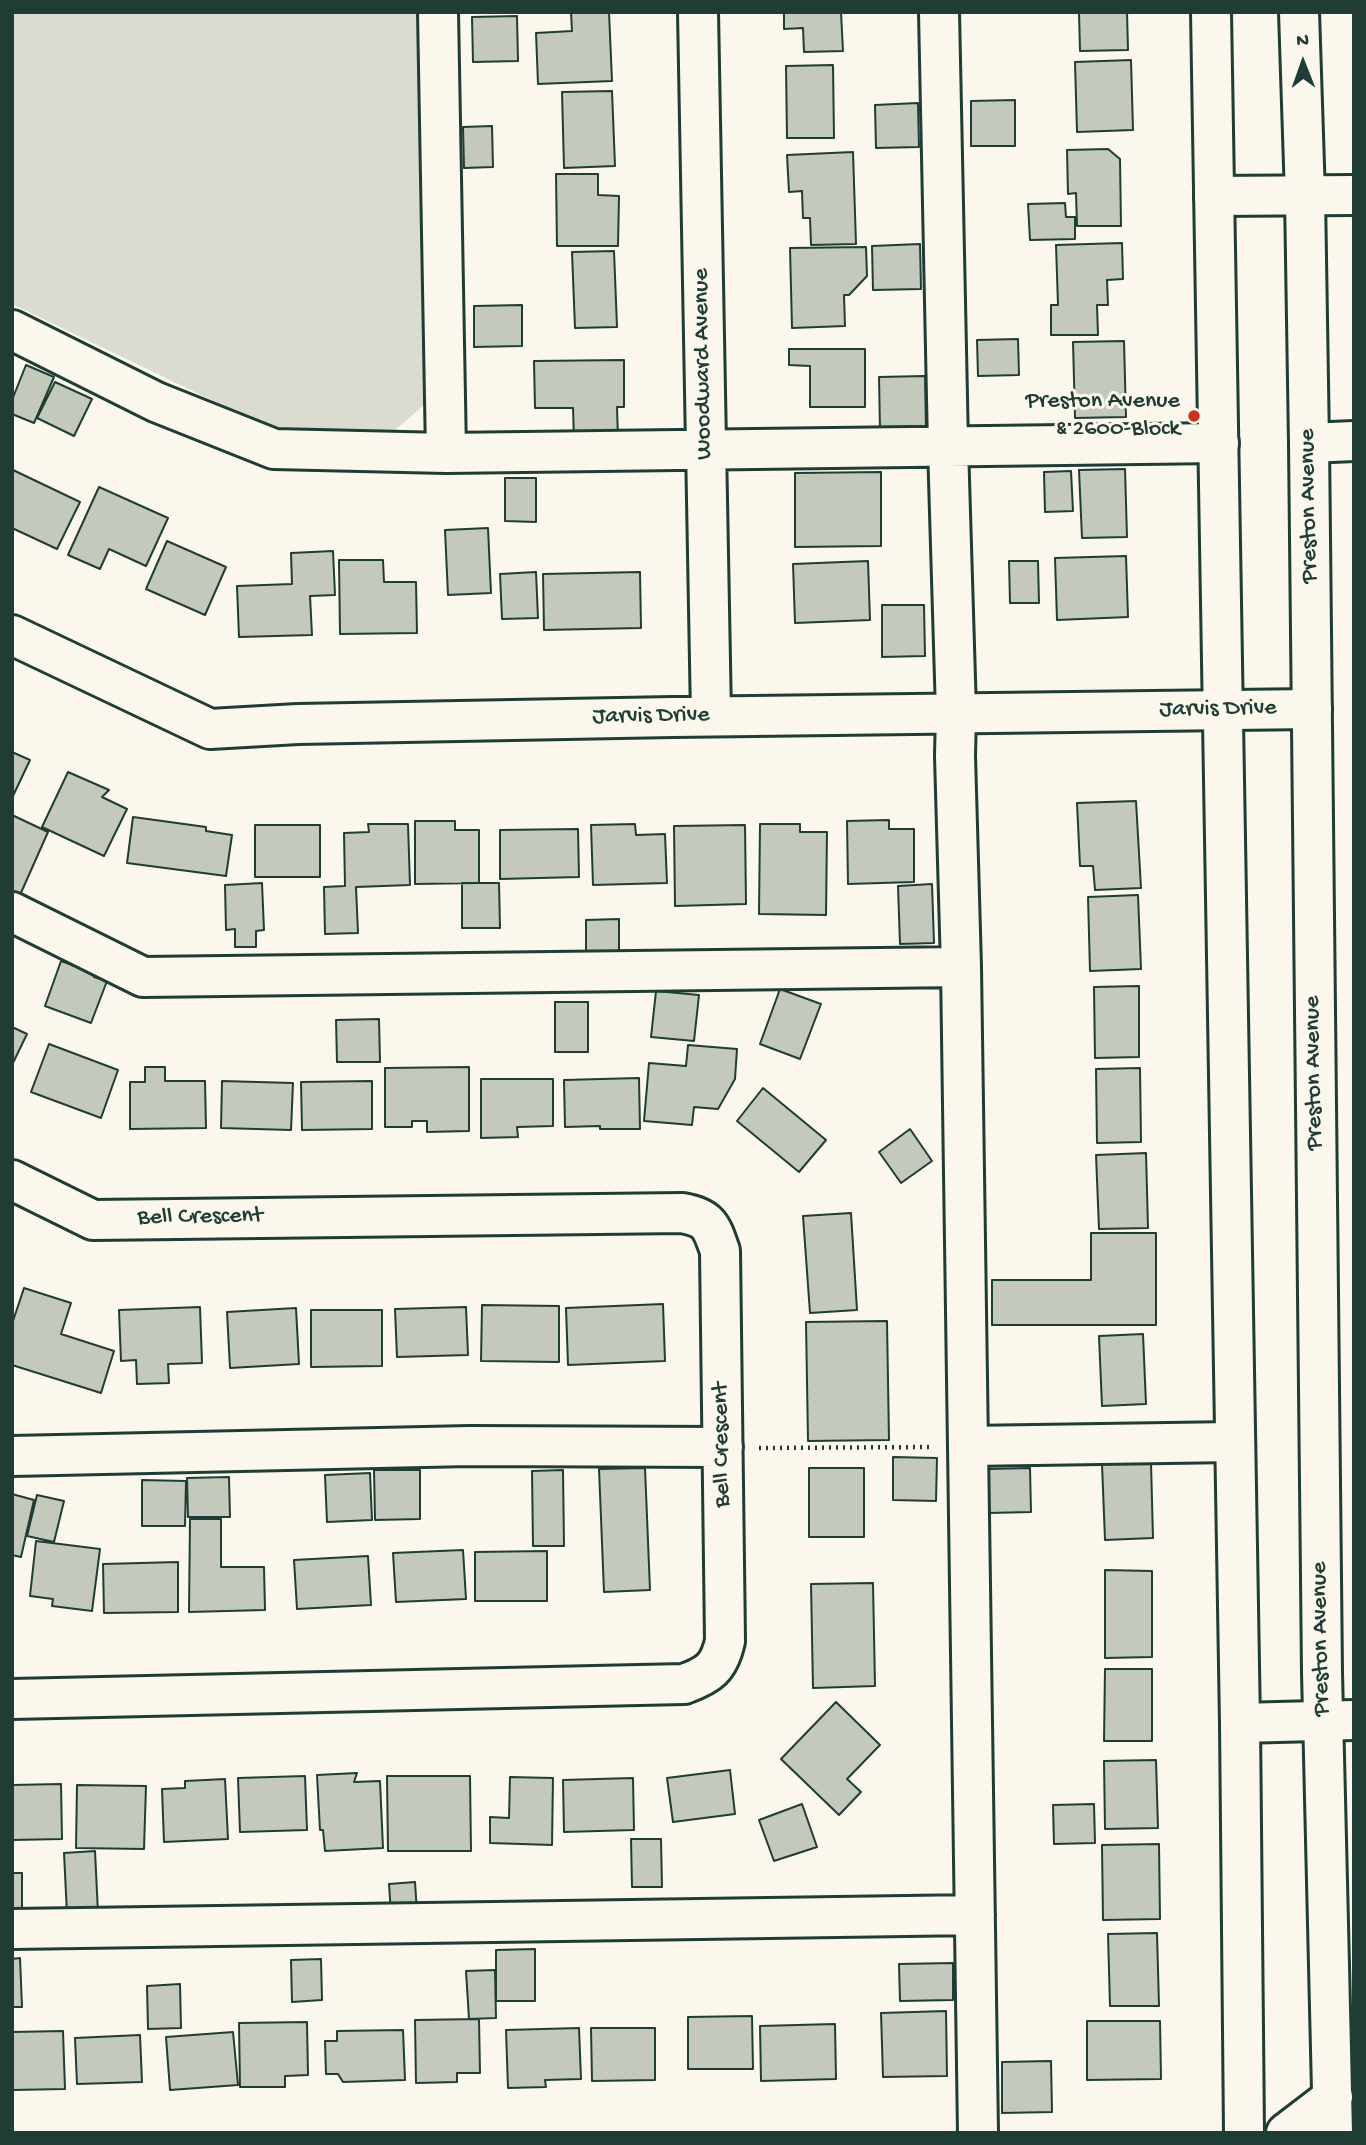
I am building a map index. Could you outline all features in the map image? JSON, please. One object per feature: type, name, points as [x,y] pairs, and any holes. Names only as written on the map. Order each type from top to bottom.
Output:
[{"type":"main road","points":[[438,12],[446,453]]},
{"type":"main road","name":"Woodward Avenue","points":[[698,12],[711,716]]},
{"type":"main road","points":[[939,12],[961,967],[978,2133]]},
{"type":"main road","points":[[1211,12],[1240,1723],[1244,2133]]},
{"type":"main road","name":"Preston Avenue","points":[[1299,12],[1305,196],[1312,709],[1338,1721],[1333,2115]]},
{"type":"main road","points":[[1214,196],[1354,195]]},
{"type":"main road","points":[[12,330],[156,402],[274,449],[446,453],[1220,443]]},
{"type":"main road","points":[[1309,443],[1354,441]]},
{"type":"main road","name":"Jarvis Drive","points":[[12,635],[210,729],[298,724],[711,716],[1312,709]]},
{"type":"main road","points":[[12,912],[143,977],[961,967]]},
{"type":"main road","name":"Bell Crescent","points":[[12,1180],[93,1220],[682,1213],[699,1216],[713,1231],[720,1251],[725,1641],[722,1655],[714,1668],[684,1684],[12,1699]]},
{"type":"main road","points":[[968,1446],[1234,1442]]},
{"type":"main road","points":[[12,1456],[457,1447],[723,1447]]},
{"type":"main road","points":[[1240,1723],[1338,1721]]},
{"type":"main road","points":[[12,1929],[975,1914]]},
{"type":"main road","points":[[1286,2133],[1333,2115]]},
{"type":"path","points":[[723,1447],[968,1446]]},
{"type":"shaded area","points":[[12,12],[419,12],[424,405],[389,435],[284,435],[12,304]]},
{"type":"building","points":[[571,12],[609,12],[612,81],[538,84],[536,33],[572,31]]},
{"type":"building","points":[[784,12],[841,12],[843,51],[804,52],[803,28],[784,29]]},
{"type":"building","points":[[1079,12],[1127,12],[1128,50],[1080,51]]},
{"type":"building","points":[[517,16],[518,61],[473,62],[472,17]]},
{"type":"building","points":[[1131,60],[1133,130],[1077,132],[1075,62]]},
{"type":"building","points":[[833,65],[834,138],[787,138],[786,66]]},
{"type":"building","points":[[612,91],[615,166],[564,168],[562,92]]},
{"type":"building","points":[[1015,100],[1015,146],[971,146],[971,101]]},
{"type":"building","points":[[918,103],[919,147],[876,148],[875,105]]},
{"type":"building","points":[[492,126],[493,167],[464,168],[463,127]]},
{"type":"building","points":[[1108,149],[1120,159],[1121,226],[1077,226],[1076,193],[1068,194],[1067,150]]},
{"type":"building","points":[[853,152],[856,244],[811,245],[810,218],[803,218],[802,191],[789,192],[787,155]]},
{"type":"building","points":[[556,174],[598,174],[598,195],[619,196],[618,246],[557,246]]},
{"type":"building","points":[[1065,203],[1066,217],[1075,217],[1075,239],[1030,240],[1028,204]]},
{"type":"building","points":[[1122,243],[1123,279],[1107,280],[1108,305],[1097,305],[1098,335],[1051,335],[1051,305],[1058,305],[1056,245]]},
{"type":"building","points":[[920,244],[921,289],[873,290],[872,246]]},
{"type":"building","points":[[866,247],[867,276],[849,295],[844,295],[845,326],[792,328],[790,248]]},
{"type":"building","points":[[614,251],[617,327],[575,328],[572,252]]},
{"type":"building","points":[[522,305],[522,346],[474,347],[474,306]]},
{"type":"building","points":[[1018,339],[1019,375],[978,376],[977,340]]},
{"type":"building","points":[[1124,341],[1126,417],[1075,418],[1073,342]]},
{"type":"building","points":[[789,349],[865,349],[865,407],[810,407],[810,366],[789,365]]},
{"type":"building","points":[[624,360],[624,407],[617,407],[618,439],[574,440],[573,408],[535,408],[534,361]]},
{"type":"building","points":[[26,365],[54,377],[34,423],[12,414],[12,400]]},
{"type":"building","points":[[925,376],[926,429],[880,430],[879,377]]},
{"type":"building","points":[[55,382],[92,399],[74,436],[37,418]]},
{"type":"building","points":[[1125,469],[1127,537],[1082,538],[1079,470]]},
{"type":"building","points":[[13,470],[80,502],[57,549],[12,528]]},
{"type":"building","points":[[1071,471],[1073,511],[1045,512],[1044,472]]},
{"type":"building","points":[[881,472],[881,546],[795,547],[795,473]]},
{"type":"building","points":[[505,478],[536,478],[536,522],[505,521]]},
{"type":"building","points":[[99,487],[168,518],[146,566],[109,549],[100,569],[68,555]]},
{"type":"building","points":[[488,528],[491,593],[448,595],[445,530]]},
{"type":"building","points":[[167,541],[226,567],[205,615],[146,589]]},
{"type":"building","points":[[333,551],[335,595],[310,596],[312,635],[239,637],[237,586],[292,584],[291,553]]},
{"type":"building","points":[[1126,556],[1128,617],[1057,620],[1055,558]]},
{"type":"building","points":[[339,560],[383,560],[384,582],[416,582],[417,633],[340,634]]},
{"type":"building","points":[[868,561],[870,620],[795,623],[793,564]]},
{"type":"building","points":[[1009,561],[1038,561],[1039,603],[1010,603]]},
{"type":"building","points":[[536,572],[538,618],[502,619],[500,574]]},
{"type":"building","points":[[640,572],[641,628],[544,630],[543,574]]},
{"type":"building","points":[[882,605],[924,605],[925,656],[882,657]]},
{"type":"building","points":[[12,752],[30,760],[12,798]]},
{"type":"building","points":[[68,772],[109,790],[102,797],[127,809],[104,856],[42,827]]},
{"type":"building","points":[[1136,801],[1141,888],[1095,890],[1093,866],[1080,866],[1077,803]]},
{"type":"building","points":[[12,815],[48,832],[20,895],[12,891]]},
{"type":"building","points":[[133,817],[206,827],[206,831],[232,835],[226,876],[127,863]]},
{"type":"building","points":[[889,820],[889,829],[914,829],[914,882],[848,884],[847,821]]},
{"type":"building","points":[[415,821],[455,821],[455,830],[479,830],[479,883],[415,884]]},
{"type":"building","points":[[368,824],[408,824],[410,885],[356,887],[358,933],[325,934],[324,887],[345,886],[344,833],[369,832]]},
{"type":"building","points":[[635,824],[636,835],[665,834],[667,883],[593,885],[591,825]]},
{"type":"building","points":[[760,824],[800,824],[800,832],[827,832],[826,915],[759,914]]},
{"type":"building","points":[[255,825],[320,825],[320,877],[255,877]]},
{"type":"building","points":[[745,825],[746,904],[675,906],[674,826]]},
{"type":"building","points":[[578,829],[579,877],[500,879],[500,830]]},
{"type":"building","points":[[262,883],[264,930],[256,931],[256,947],[235,947],[235,929],[226,930],[225,885]]},
{"type":"building","points":[[462,883],[499,883],[500,928],[462,928]]},
{"type":"building","points":[[932,884],[934,943],[900,944],[898,886]]},
{"type":"building","points":[[1138,895],[1141,969],[1090,971],[1088,897]]},
{"type":"building","points":[[619,919],[619,959],[586,959],[586,920]]},
{"type":"building","points":[[61,961],[95,973],[94,977],[107,981],[91,1023],[45,1006]]},
{"type":"building","points":[[1139,986],[1139,1057],[1095,1058],[1094,987]]},
{"type":"building","points":[[780,989],[821,1004],[800,1059],[760,1044]]},
{"type":"building","points":[[656,991],[699,995],[694,1041],[651,1037]]},
{"type":"building","points":[[555,1002],[588,1002],[588,1052],[555,1052]]},
{"type":"building","points":[[379,1019],[380,1062],[337,1062],[336,1020]]},
{"type":"building","points":[[12,1027],[27,1034],[12,1065]]},
{"type":"building","points":[[49,1044],[118,1070],[101,1118],[31,1092]]},
{"type":"building","points":[[688,1045],[737,1049],[735,1079],[718,1109],[694,1107],[692,1125],[644,1121],[649,1063],[686,1066]]},
{"type":"building","points":[[145,1067],[165,1067],[165,1081],[205,1081],[206,1128],[130,1129],[130,1082],[145,1082]]},
{"type":"building","points":[[469,1067],[469,1131],[427,1132],[427,1121],[412,1121],[412,1127],[385,1127],[385,1068]]},
{"type":"building","points":[[1140,1068],[1141,1142],[1097,1143],[1096,1069]]},
{"type":"building","points":[[639,1078],[640,1129],[565,1127],[564,1080]]},
{"type":"building","points":[[481,1079],[553,1079],[553,1126],[517,1127],[518,1137],[481,1138]]},
{"type":"building","points":[[222,1081],[293,1083],[291,1130],[221,1128]]},
{"type":"building","points":[[372,1081],[372,1129],[302,1130],[301,1082]]},
{"type":"building","points":[[763,1088],[826,1140],[799,1172],[737,1121]]},
{"type":"building","points":[[910,1129],[932,1161],[901,1183],[879,1152]]},
{"type":"building","points":[[1146,1153],[1148,1228],[1099,1229],[1096,1155]]},
{"type":"building","points":[[851,1213],[857,1310],[810,1313],[803,1216]]},
{"type":"building","points":[[1091,1233],[1156,1233],[1156,1325],[992,1325],[992,1280],[1091,1280]]},
{"type":"building","points":[[24,1288],[71,1303],[61,1334],[114,1351],[101,1393],[12,1365],[12,1324]]},
{"type":"building","points":[[663,1304],[665,1361],[568,1365],[566,1308]]},
{"type":"building","points":[[482,1305],[559,1306],[559,1362],[481,1361]]},
{"type":"building","points":[[200,1307],[202,1363],[168,1364],[169,1383],[137,1384],[136,1360],[121,1361],[119,1310]]},
{"type":"building","points":[[466,1307],[468,1355],[397,1357],[395,1309]]},
{"type":"building","points":[[296,1308],[299,1364],[230,1368],[227,1312]]},
{"type":"building","points":[[311,1310],[382,1310],[382,1366],[311,1367]]},
{"type":"building","points":[[887,1321],[889,1440],[808,1441],[806,1322]]},
{"type":"building","points":[[1143,1334],[1146,1404],[1102,1406],[1099,1336]]},
{"type":"building","points":[[893,1457],[937,1458],[936,1501],[893,1500]]},
{"type":"building","points":[[1151,1463],[1153,1538],[1105,1540],[1102,1464]]},
{"type":"building","points":[[645,1468],[650,1590],[604,1592],[599,1469]]},
{"type":"building","points":[[809,1468],[864,1468],[864,1537],[809,1537]]},
{"type":"building","points":[[1030,1468],[1031,1512],[988,1513],[988,1469]]},
{"type":"building","points":[[374,1470],[420,1470],[420,1519],[375,1520]]},
{"type":"building","points":[[563,1470],[564,1546],[533,1546],[532,1471]]},
{"type":"building","points":[[370,1473],[372,1520],[327,1522],[325,1475]]},
{"type":"building","points":[[229,1477],[230,1517],[188,1517],[187,1478]]},
{"type":"building","points":[[142,1480],[186,1481],[185,1526],[142,1526]]},
{"type":"building","points":[[12,1494],[34,1500],[21,1557],[12,1555]]},
{"type":"building","points":[[37,1495],[64,1501],[54,1542],[27,1536]]},
{"type":"building","points":[[190,1519],[221,1519],[221,1567],[264,1567],[265,1610],[189,1612]]},
{"type":"building","points":[[36,1541],[100,1549],[92,1611],[52,1606],[53,1599],[30,1596]]},
{"type":"building","points":[[463,1550],[466,1599],[396,1602],[393,1553]]},
{"type":"building","points":[[547,1551],[547,1601],[475,1601],[475,1552]]},
{"type":"building","points":[[368,1556],[371,1605],[297,1609],[294,1560]]},
{"type":"building","points":[[178,1562],[178,1612],[104,1613],[103,1564]]},
{"type":"building","points":[[1105,1570],[1152,1571],[1152,1657],[1105,1658]]},
{"type":"building","points":[[873,1583],[875,1686],[813,1688],[811,1584]]},
{"type":"building","points":[[1105,1669],[1152,1669],[1152,1741],[1104,1741]]},
{"type":"building","points":[[836,1702],[880,1745],[847,1779],[861,1792],[839,1815],[781,1759]]},
{"type":"building","points":[[1156,1760],[1158,1828],[1105,1829],[1104,1761]]},
{"type":"building","points":[[730,1770],[735,1814],[673,1822],[667,1778]]},
{"type":"building","points":[[357,1773],[354,1782],[380,1781],[383,1848],[325,1851],[323,1830],[320,1830],[317,1775]]},
{"type":"building","points":[[305,1776],[307,1830],[240,1832],[238,1778]]},
{"type":"building","points":[[387,1776],[470,1776],[471,1851],[388,1851]]},
{"type":"building","points":[[510,1777],[553,1778],[552,1845],[490,1843],[490,1817],[509,1818]]},
{"type":"building","points":[[633,1778],[634,1830],[564,1832],[563,1780]]},
{"type":"building","points":[[225,1779],[228,1839],[164,1842],[162,1789],[185,1788],[185,1781]]},
{"type":"building","points":[[61,1784],[62,1839],[12,1840],[12,1785]]},
{"type":"building","points":[[77,1785],[146,1786],[144,1849],[76,1848]]},
{"type":"building","points":[[802,1804],[817,1847],[774,1861],[759,1820]]},
{"type":"building","points":[[1094,1804],[1095,1843],[1054,1844],[1053,1805]]},
{"type":"building","points":[[631,1839],[661,1839],[662,1887],[632,1887]]},
{"type":"building","points":[[1159,1844],[1160,1919],[1103,1920],[1102,1845]]},
{"type":"building","points":[[95,1851],[98,1913],[67,1914],[64,1853]]},
{"type":"building","points":[[12,1873],[22,1873],[22,1921],[12,1921]]},
{"type":"building","points":[[415,1882],[417,1912],[391,1914],[389,1884]]},
{"type":"building","points":[[1157,1933],[1159,2006],[1110,2006],[1108,1934]]},
{"type":"building","points":[[535,1949],[535,2001],[496,2001],[496,1950]]},
{"type":"building","points":[[20,1958],[22,2007],[12,2007],[12,1959]]},
{"type":"building","points":[[321,1959],[322,2000],[292,2002],[291,1960]]},
{"type":"building","points":[[953,1963],[953,2000],[900,2001],[899,1964]]},
{"type":"building","points":[[495,1970],[496,2018],[469,2019],[466,1971]]},
{"type":"building","points":[[180,1984],[181,2028],[148,2029],[147,1986]]},
{"type":"building","points":[[946,2011],[947,2076],[883,2077],[881,2013]]},
{"type":"building","points":[[752,2016],[753,2069],[688,2069],[688,2017]]},
{"type":"building","points":[[479,2019],[480,2073],[457,2073],[457,2082],[416,2083],[415,2020]]},
{"type":"building","points":[[1087,2021],[1160,2021],[1161,2079],[1087,2080]]},
{"type":"building","points":[[307,2022],[308,2075],[285,2076],[285,2087],[240,2087],[239,2023]]},
{"type":"building","points":[[835,2024],[836,2079],[761,2081],[760,2026]]},
{"type":"building","points":[[579,2028],[581,2079],[545,2080],[546,2087],[508,2088],[506,2030]]},
{"type":"building","points":[[591,2028],[655,2028],[655,2080],[592,2081]]},
{"type":"building","points":[[403,2030],[405,2080],[343,2082],[338,2074],[326,2074],[325,2041],[337,2041],[337,2031]]},
{"type":"building","points":[[63,2031],[65,2089],[12,2090],[12,2032]]},
{"type":"building","points":[[233,2032],[238,2085],[170,2090],[166,2037]]},
{"type":"building","points":[[140,2035],[142,2082],[77,2084],[75,2038]]},
{"type":"building","points":[[1051,2061],[1052,2112],[1002,2113],[1002,2062]]},
{"type":"place","name":"Preston Avenue & 2600-Block","points":[[1194,416]]}]
